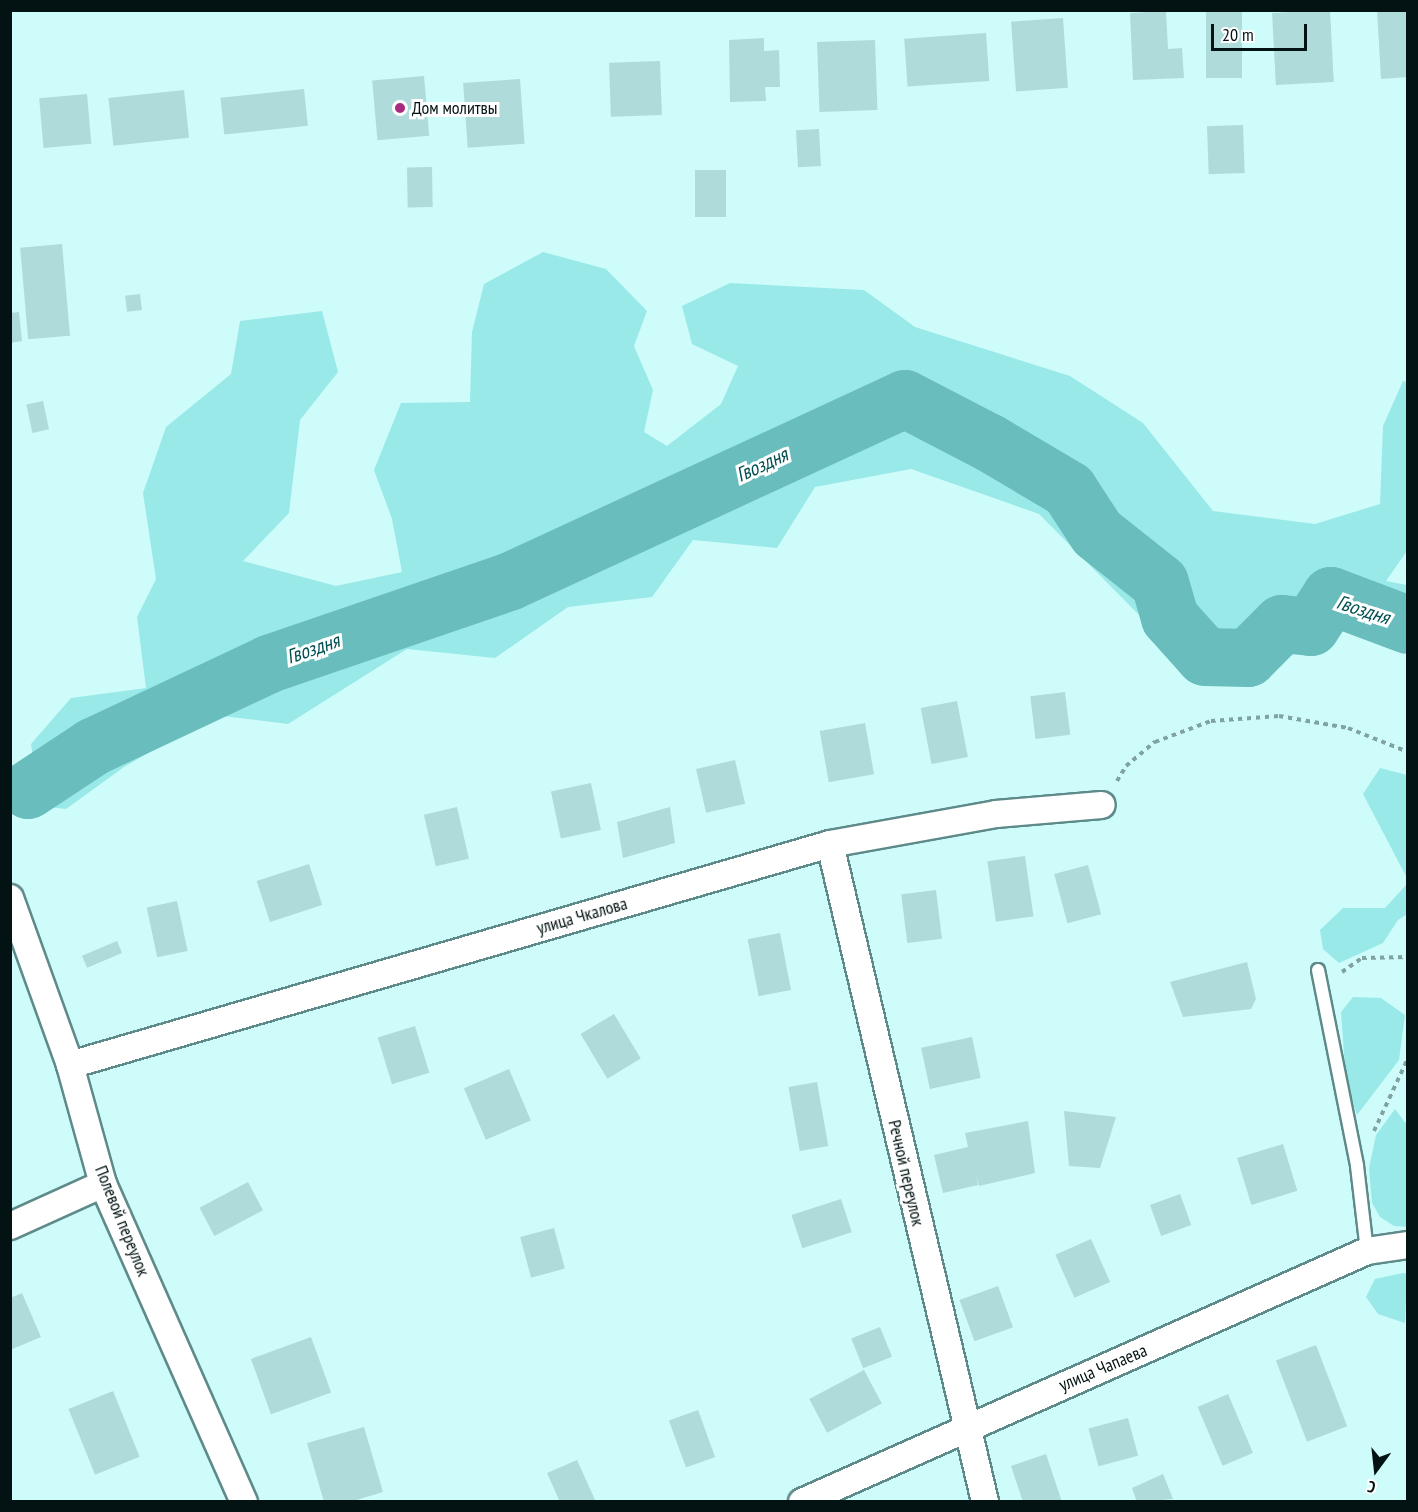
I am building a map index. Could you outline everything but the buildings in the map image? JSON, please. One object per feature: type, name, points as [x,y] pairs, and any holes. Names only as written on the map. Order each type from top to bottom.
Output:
[{"type":"street","name":"улица Чкалова","points":[[70,1065],[830,844],[996,814],[1102,805]]},
{"type":"street","name":"Речной переулок","points":[[830,844],[965,1427],[985,1502]]},
{"type":"street","name":"Полевой переулок","points":[[10,898],[70,1065],[103,1184],[244,1502]]},
{"type":"street","points":[[10,1226],[103,1184]]},
{"type":"street","name":"улица Чапаева","points":[[802,1502],[965,1427],[1367,1251],[1407,1245]]},
{"type":"lane","points":[[1318,970],[1357,1166],[1367,1251]]},
{"type":"path","points":[[1102,805],[1126,766],[1155,742],[1211,721],[1279,716],[1348,728],[1407,752]]},
{"type":"path","points":[[1322,986],[1362,958],[1407,957]]},
{"type":"path","points":[[1357,1166],[1405,1067],[1407,1058]]},
{"type":"path","points":[[1405,1067],[1407,1072]]},
{"type":"shaded area","points":[[543,252],[606,269],[647,311],[634,346],[653,390],[644,432],[667,446],[721,404],[738,366],[692,344],[682,306],[730,283],[864,290],[915,327],[1070,376],[1143,423],[1213,511],[1315,524],[1380,504],[1383,426],[1403,381],[1407,382],[1407,551],[1386,581],[1407,585],[1407,643],[1393,627],[1341,610],[1238,684],[1163,639],[1039,514],[911,469],[815,487],[777,548],[693,540],[652,597],[568,607],[495,658],[407,649],[288,724],[214,715],[124,767],[66,809],[40,806],[31,744],[71,698],[146,688],[137,617],[156,579],[143,493],[166,427],[231,374],[240,321],[322,311],[338,372],[300,420],[289,513],[243,561],[336,586],[402,572],[392,519],[374,470],[401,403],[470,402],[472,332],[484,284]]},
{"type":"shaded area","points":[[1380,768],[1407,775],[1407,878],[1363,794]]},
{"type":"shaded area","points":[[1407,884],[1407,914],[1398,920],[1383,943],[1339,963],[1323,949],[1320,930],[1343,908],[1385,908]]},
{"type":"shaded area","points":[[1353,997],[1381,998],[1405,1015],[1399,1060],[1357,1115],[1346,1080],[1341,1012]]},
{"type":"shaded area","points":[[1395,1109],[1407,1125],[1407,1227],[1394,1226],[1380,1217],[1372,1203],[1369,1168],[1376,1135]]},
{"type":"shaded area","points":[[1407,1274],[1405,1323],[1378,1314],[1366,1297],[1375,1279]]},
{"type":"waterway","name":"Гвоздня","points":[[28,790],[93,747],[269,664],[509,582],[905,399],[990,443],[1069,490],[1097,533],[1160,583],[1170,618],[1205,657],[1248,658],[1282,624],[1311,627],[1331,596],[1408,625]]},
{"type":"place","name":"Дом молитвы","points":[[400,108]]}]
